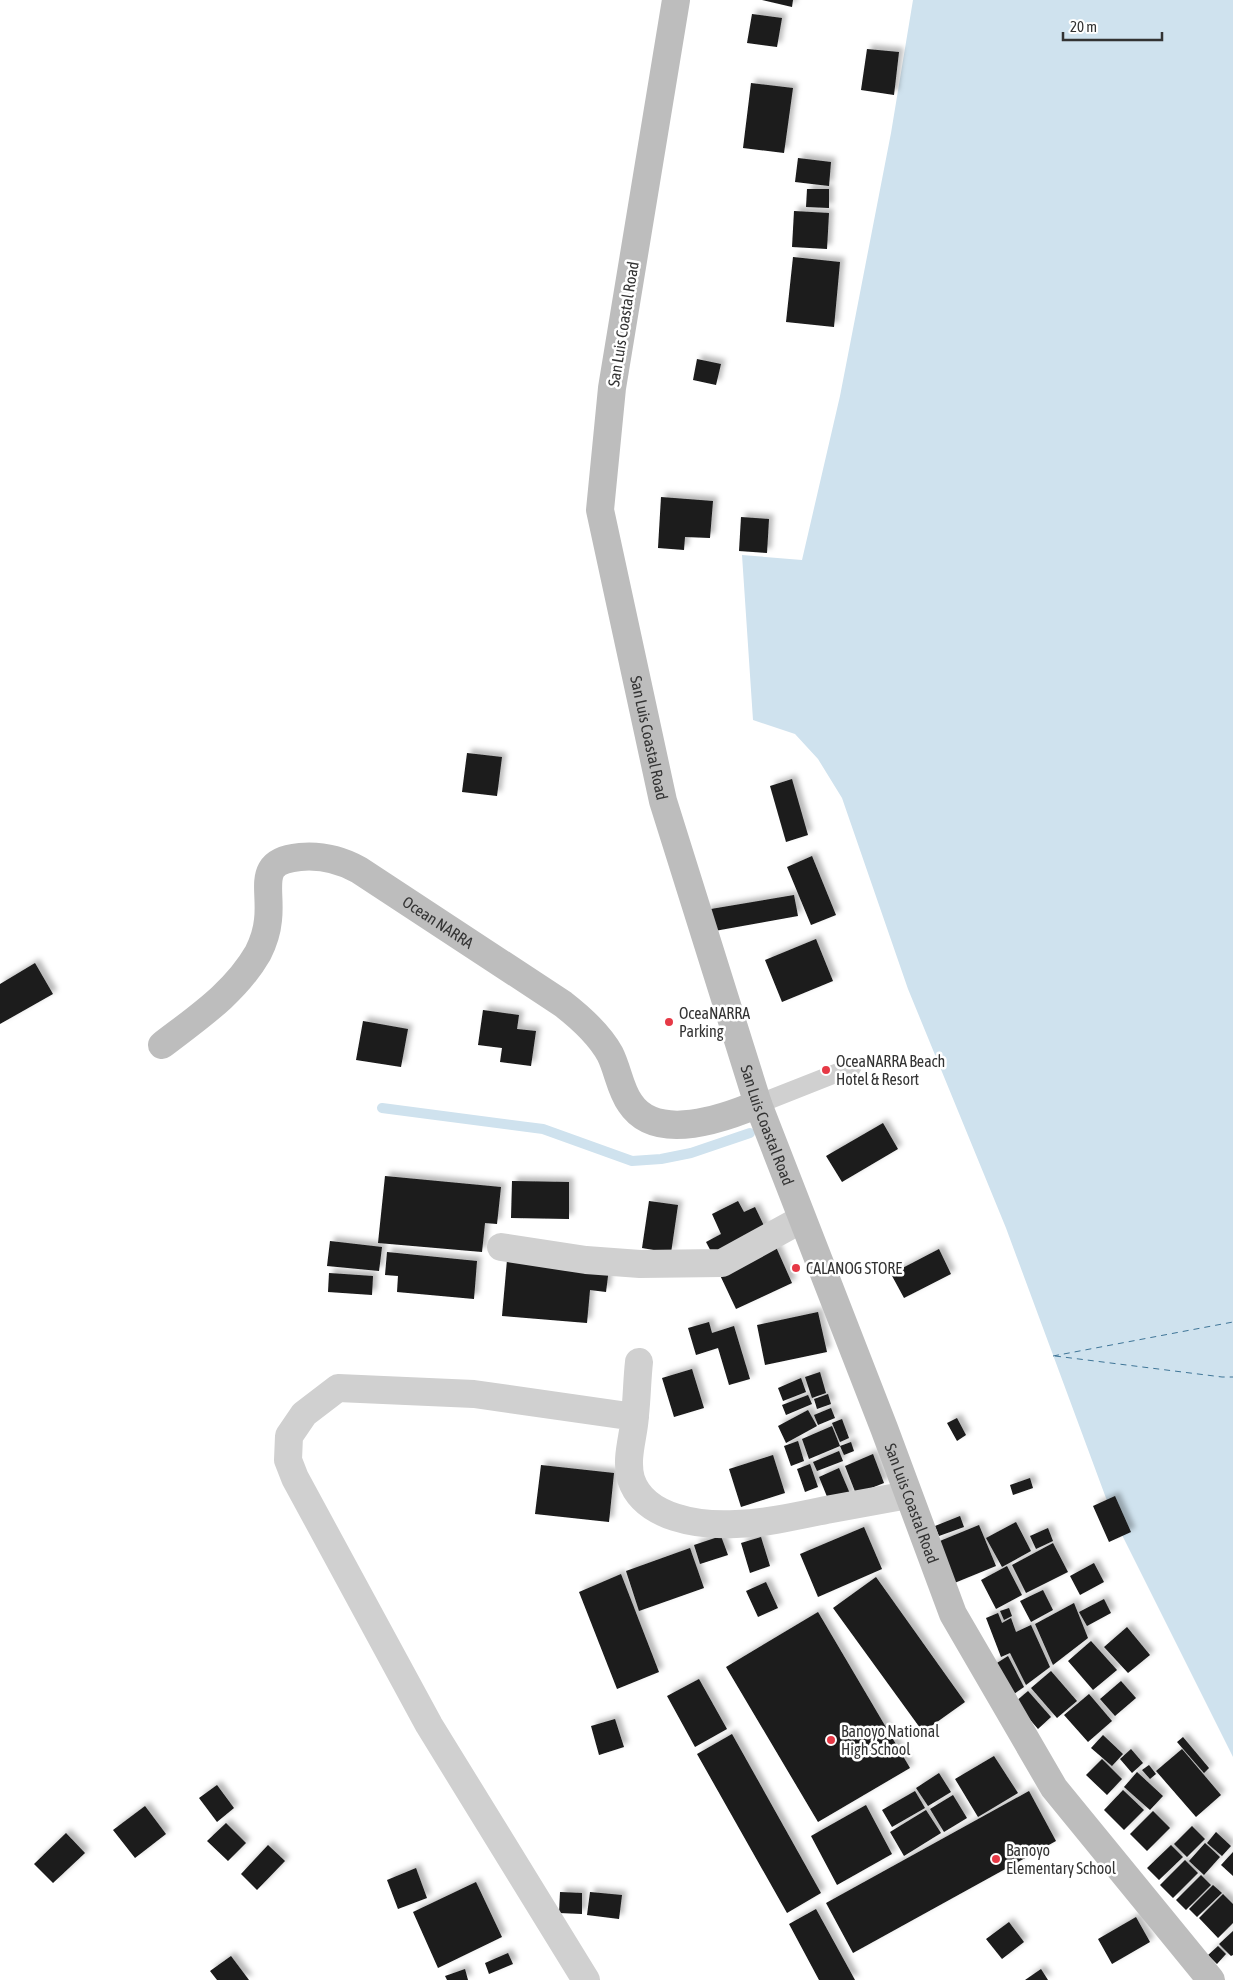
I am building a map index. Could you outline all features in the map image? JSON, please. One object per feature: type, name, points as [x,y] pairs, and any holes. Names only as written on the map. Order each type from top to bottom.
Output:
[{"type":"street","name":"San Luis Coastal Road","points":[[676,0],[612,388],[600,510],[663,801],[758,1104],[953,1614],[1054,1788],[1212,1980]]},
{"type":"street","name":"Ocean NARRA","points":[[162,1045],[224,995],[249,967],[258,952],[266,931],[268,920],[268,877],[273,868],[287,858],[325,857],[344,862],[359,870],[563,1004],[584,1021],[610,1054],[630,1103],[647,1118],[663,1123],[698,1123],[724,1117],[758,1104]]},
{"type":"street","points":[[501,1247],[586,1260],[640,1264],[722,1263],[802,1218]]},
{"type":"street","points":[[638,1362],[635,1417],[629,1467],[634,1486],[646,1501],[657,1509],[676,1518],[697,1522],[736,1524],[791,1517],[908,1495]]},
{"type":"street","points":[[586,1980],[429,1725],[295,1478],[288,1460],[289,1436],[304,1414],[338,1388],[474,1394],[635,1417]]},
{"type":"lane","points":[[758,1104],[852,1067]]},
{"type":"water","points":[[913,0],[1233,0],[1233,1757],[1113,1517],[1006,1228],[908,989],[842,798],[818,759],[795,734],[753,720],[742,555],[802,560],[840,396],[891,133]]},
{"type":"building","points":[[762,0],[793,0],[792,7]]},
{"type":"building","points":[[752,14],[782,18],[777,47],[747,43]]},
{"type":"building","points":[[867,49],[899,52],[894,95],[861,90]]},
{"type":"building","points":[[751,83],[793,88],[784,153],[743,148]]},
{"type":"building","points":[[798,158],[831,162],[829,186],[795,182]]},
{"type":"building","points":[[807,189],[829,189],[829,208],[806,207]]},
{"type":"building","points":[[794,211],[829,213],[827,249],[792,247]]},
{"type":"building","points":[[793,257],[840,262],[834,327],[786,322]]},
{"type":"building","points":[[697,359],[721,364],[716,385],[693,380]]},
{"type":"building","points":[[661,497],[713,501],[710,538],[685,537],[684,550],[658,548]]},
{"type":"building","points":[[741,517],[769,519],[767,553],[739,551]]},
{"type":"building","points":[[467,753],[502,757],[497,796],[462,792]]},
{"type":"building","points":[[792,779],[808,835],[786,842],[770,786]]},
{"type":"building","points":[[812,856],[836,915],[811,925],[787,867]]},
{"type":"building","points":[[794,895],[798,916],[709,932],[705,910]]},
{"type":"building","points":[[816,939],[833,981],[782,1002],[765,960]]},
{"type":"building","points":[[35,963],[53,994],[0,1024],[0,984]]},
{"type":"building","points":[[483,1010],[519,1015],[517,1029],[536,1031],[531,1066],[500,1062],[502,1048],[478,1045]]},
{"type":"building","points":[[363,1021],[408,1029],[401,1067],[356,1060]]},
{"type":"building","points":[[883,1123],[898,1149],[842,1182],[826,1156]]},
{"type":"building","points":[[385,1176],[501,1187],[497,1224],[485,1223],[482,1252],[378,1243]]},
{"type":"building","points":[[512,1181],[569,1182],[569,1219],[511,1218]]},
{"type":"building","points":[[649,1201],[678,1205],[671,1253],[642,1248]]},
{"type":"building","points":[[738,1201],[744,1212],[755,1207],[767,1232],[716,1261],[706,1242],[721,1234],[712,1214]]},
{"type":"building","points":[[330,1241],[382,1247],[379,1271],[327,1266]]},
{"type":"building","points":[[776,1247],[792,1283],[736,1309],[719,1273]]},
{"type":"building","points":[[939,1249],[951,1274],[904,1298],[891,1274]]},
{"type":"building","points":[[387,1252],[477,1261],[474,1299],[397,1292],[398,1276],[385,1275]]},
{"type":"building","points":[[507,1260],[609,1268],[606,1292],[590,1290],[587,1323],[502,1316]]},
{"type":"building","points":[[329,1273],[373,1276],[372,1295],[328,1292]]},
{"type":"building","points":[[818,1312],[827,1352],[765,1365],[757,1325]]},
{"type":"building","points":[[709,1322],[712,1333],[734,1326],[750,1379],[729,1385],[718,1348],[696,1355],[688,1328]]},
{"type":"building","points":[[692,1369],[704,1408],[674,1417],[662,1378]]},
{"type":"building","points":[[820,1372],[826,1393],[812,1398],[805,1377]]},
{"type":"building","points":[[801,1378],[806,1392],[783,1401],[778,1388]]},
{"type":"building","points":[[828,1394],[831,1404],[817,1409],[814,1399]]},
{"type":"building","points":[[808,1395],[812,1404],[786,1415],[782,1405]]},
{"type":"building","points":[[831,1408],[835,1418],[818,1425],[814,1415]]},
{"type":"building","points":[[808,1410],[817,1426],[786,1443],[778,1426]]},
{"type":"building","points":[[957,1418],[966,1435],[957,1441],[947,1423]]},
{"type":"building","points":[[842,1419],[849,1438],[840,1442],[832,1423]]},
{"type":"building","points":[[832,1426],[840,1446],[809,1459],[802,1439]]},
{"type":"building","points":[[798,1441],[804,1461],[791,1466],[784,1446]]},
{"type":"building","points":[[851,1442],[854,1451],[844,1455],[840,1446]]},
{"type":"building","points":[[839,1451],[843,1461],[817,1471],[813,1462]]},
{"type":"building","points":[[873,1454],[884,1483],[856,1494],[845,1466]]},
{"type":"building","points":[[773,1455],[785,1493],[741,1507],[729,1469]]},
{"type":"building","points":[[810,1464],[818,1487],[805,1492],[797,1469]]},
{"type":"building","points":[[541,1465],[614,1473],[609,1522],[535,1514]]},
{"type":"building","points":[[839,1468],[851,1496],[830,1504],[819,1477]]},
{"type":"building","points":[[1030,1478],[1033,1488],[1013,1495],[1010,1485]]},
{"type":"building","points":[[1115,1496],[1131,1532],[1109,1542],[1093,1506]]},
{"type":"building","points":[[960,1516],[964,1527],[939,1536],[935,1526]]},
{"type":"building","points":[[1016,1522],[1031,1551],[1002,1567],[986,1538]]},
{"type":"building","points":[[979,1525],[996,1566],[952,1584],[935,1543]]},
{"type":"building","points":[[864,1527],[882,1569],[818,1597],[800,1554]]},
{"type":"building","points":[[1048,1528],[1053,1541],[1036,1549],[1030,1536]]},
{"type":"building","points":[[721,1536],[728,1555],[700,1564],[694,1545]]},
{"type":"building","points":[[761,1537],[770,1566],[750,1573],[741,1543]]},
{"type":"building","points":[[1053,1543],[1068,1572],[1026,1593],[1012,1565]]},
{"type":"building","points":[[690,1548],[704,1588],[639,1611],[626,1571]]},
{"type":"building","points":[[1094,1563],[1104,1582],[1080,1595],[1070,1576]]},
{"type":"building","points":[[1007,1566],[1022,1595],[996,1609],[981,1580]]},
{"type":"building","points":[[621,1574],[659,1672],[617,1689],[579,1592]]},
{"type":"building","points":[[876,1577],[965,1702],[923,1732],[833,1608]]},
{"type":"building","points":[[766,1582],[778,1608],[758,1617],[746,1591]]},
{"type":"building","points":[[1043,1590],[1053,1610],[1031,1622],[1020,1601]]},
{"type":"building","points":[[1104,1599],[1111,1613],[1087,1626],[1079,1612]]},
{"type":"building","points":[[1074,1603],[1088,1638],[1053,1665],[1035,1624]]},
{"type":"building","points":[[1009,1608],[1012,1616],[1004,1620],[1000,1611]]},
{"type":"building","points":[[818,1612],[910,1768],[818,1822],[726,1667]]},
{"type":"building","points":[[998,1613],[1002,1623],[1011,1618],[1016,1632],[1031,1625],[1050,1667],[1026,1685],[1010,1653],[1001,1657],[986,1618]]},
{"type":"building","points":[[1127,1627],[1150,1655],[1128,1673],[1104,1647]]},
{"type":"building","points":[[1091,1641],[1117,1670],[1093,1690],[1068,1661]]},
{"type":"building","points":[[1008,1656],[1024,1687],[1008,1698],[989,1668]]},
{"type":"building","points":[[1051,1671],[1077,1701],[1057,1718],[1031,1688]]},
{"type":"building","points":[[699,1679],[727,1729],[695,1747],[667,1696]]},
{"type":"building","points":[[1121,1681],[1136,1698],[1115,1716],[1100,1699]]},
{"type":"building","points":[[1028,1691],[1051,1717],[1038,1729],[1015,1702]]},
{"type":"building","points":[[1089,1694],[1112,1721],[1088,1742],[1064,1715]]},
{"type":"building","points":[[615,1719],[624,1747],[599,1755],[591,1726]]},
{"type":"building","points":[[732,1734],[821,1893],[787,1913],[697,1754]]},
{"type":"building","points":[[1103,1735],[1123,1754],[1112,1766],[1091,1748]]},
{"type":"building","points":[[1183,1737],[1209,1768],[1204,1773],[1177,1742]]},
{"type":"building","points":[[1131,1749],[1143,1763],[1132,1773],[1120,1759]]},
{"type":"building","points":[[1182,1749],[1221,1795],[1196,1817],[1156,1771]]},
{"type":"building","points":[[994,1756],[1018,1793],[978,1817],[955,1779]]},
{"type":"building","points":[[1102,1759],[1122,1779],[1107,1795],[1086,1775]]},
{"type":"building","points":[[1149,1765],[1156,1774],[1150,1779],[1142,1770]]},
{"type":"building","points":[[1137,1772],[1163,1796],[1150,1810],[1124,1787]]},
{"type":"building","points":[[939,1773],[951,1792],[928,1806],[916,1788]]},
{"type":"building","points":[[217,1785],[234,1808],[217,1822],[199,1798]]},
{"type":"building","points":[[1123,1790],[1144,1810],[1124,1830],[1104,1810]]},
{"type":"building","points":[[915,1791],[925,1808],[892,1827],[882,1810]]},
{"type":"building","points":[[1029,1791],[1056,1841],[853,1953],[826,1903]]},
{"type":"building","points":[[953,1795],[967,1818],[944,1832],[930,1809]]},
{"type":"building","points":[[866,1805],[892,1854],[837,1885],[811,1836]]},
{"type":"building","points":[[145,1806],[166,1834],[135,1858],[113,1830]]},
{"type":"building","points":[[926,1810],[941,1833],[904,1856],[890,1832]]},
{"type":"building","points":[[1153,1811],[1170,1828],[1147,1851],[1130,1834]]},
{"type":"building","points":[[226,1823],[246,1843],[228,1861],[207,1841]]},
{"type":"building","points":[[1192,1826],[1205,1839],[1187,1857],[1174,1844]]},
{"type":"building","points":[[1216,1832],[1231,1846],[1222,1856],[1207,1843]]},
{"type":"building","points":[[66,1833],[85,1853],[53,1883],[34,1864]]},
{"type":"building","points":[[1205,1843],[1220,1857],[1204,1875],[1189,1861]]},
{"type":"building","points":[[268,1845],[285,1861],[257,1890],[241,1874]]},
{"type":"building","points":[[1171,1845],[1183,1857],[1159,1880],[1147,1868]]},
{"type":"building","points":[[1233,1852],[1233,1876],[1221,1865]]},
{"type":"building","points":[[1185,1860],[1198,1873],[1173,1898],[1160,1885]]},
{"type":"building","points":[[416,1868],[427,1898],[398,1909],[387,1880]]},
{"type":"building","points":[[1201,1875],[1211,1885],[1186,1910],[1176,1900]]},
{"type":"building","points":[[476,1882],[502,1937],[438,1968],[413,1912]]},
{"type":"building","points":[[1213,1885],[1222,1893],[1197,1917],[1189,1909]]},
{"type":"building","points":[[560,1892],[582,1893],[582,1914],[559,1913]]},
{"type":"building","points":[[590,1892],[622,1895],[619,1919],[587,1915]]},
{"type":"building","points":[[1223,1894],[1233,1904],[1233,1923],[1218,1938],[1199,1918]]},
{"type":"building","points":[[816,1909],[855,1980],[819,1980],[789,1924]]},
{"type":"building","points":[[1136,1917],[1150,1942],[1112,1964],[1098,1939]]},
{"type":"building","points":[[1009,1922],[1024,1942],[1002,1959],[986,1939]]},
{"type":"building","points":[[1233,1931],[1233,1955],[1231,1956],[1219,1944]]},
{"type":"building","points":[[1218,1946],[1226,1954],[1217,1964],[1208,1955]]},
{"type":"building","points":[[508,1953],[513,1964],[489,1974],[485,1963]]},
{"type":"building","points":[[231,1956],[249,1980],[217,1980],[210,1971]]},
{"type":"building","points":[[465,1969],[468,1980],[447,1980],[445,1976]]},
{"type":"building","points":[[1041,1969],[1048,1980],[1025,1980]]},
{"type":"waterway","points":[[382,1108],[543,1129],[632,1161],[661,1159],[691,1153],[750,1133]]},
{"type":"ferry route","points":[[1053,1356],[1233,1322]]},
{"type":"ferry route","points":[[1055,1356],[1233,1377]]},
{"type":"place","name":"OceaNARRA Parking","points":[[669,1022]]},
{"type":"place","name":"OceaNARRA Beach Hotel & Resort","points":[[826,1070]]},
{"type":"place","name":"CALANOG STORE","points":[[796,1268]]},
{"type":"place","name":"Banoyo National High School","points":[[831,1740]]},
{"type":"place","name":"Banoyo Elementary School","points":[[996,1859]]}]
